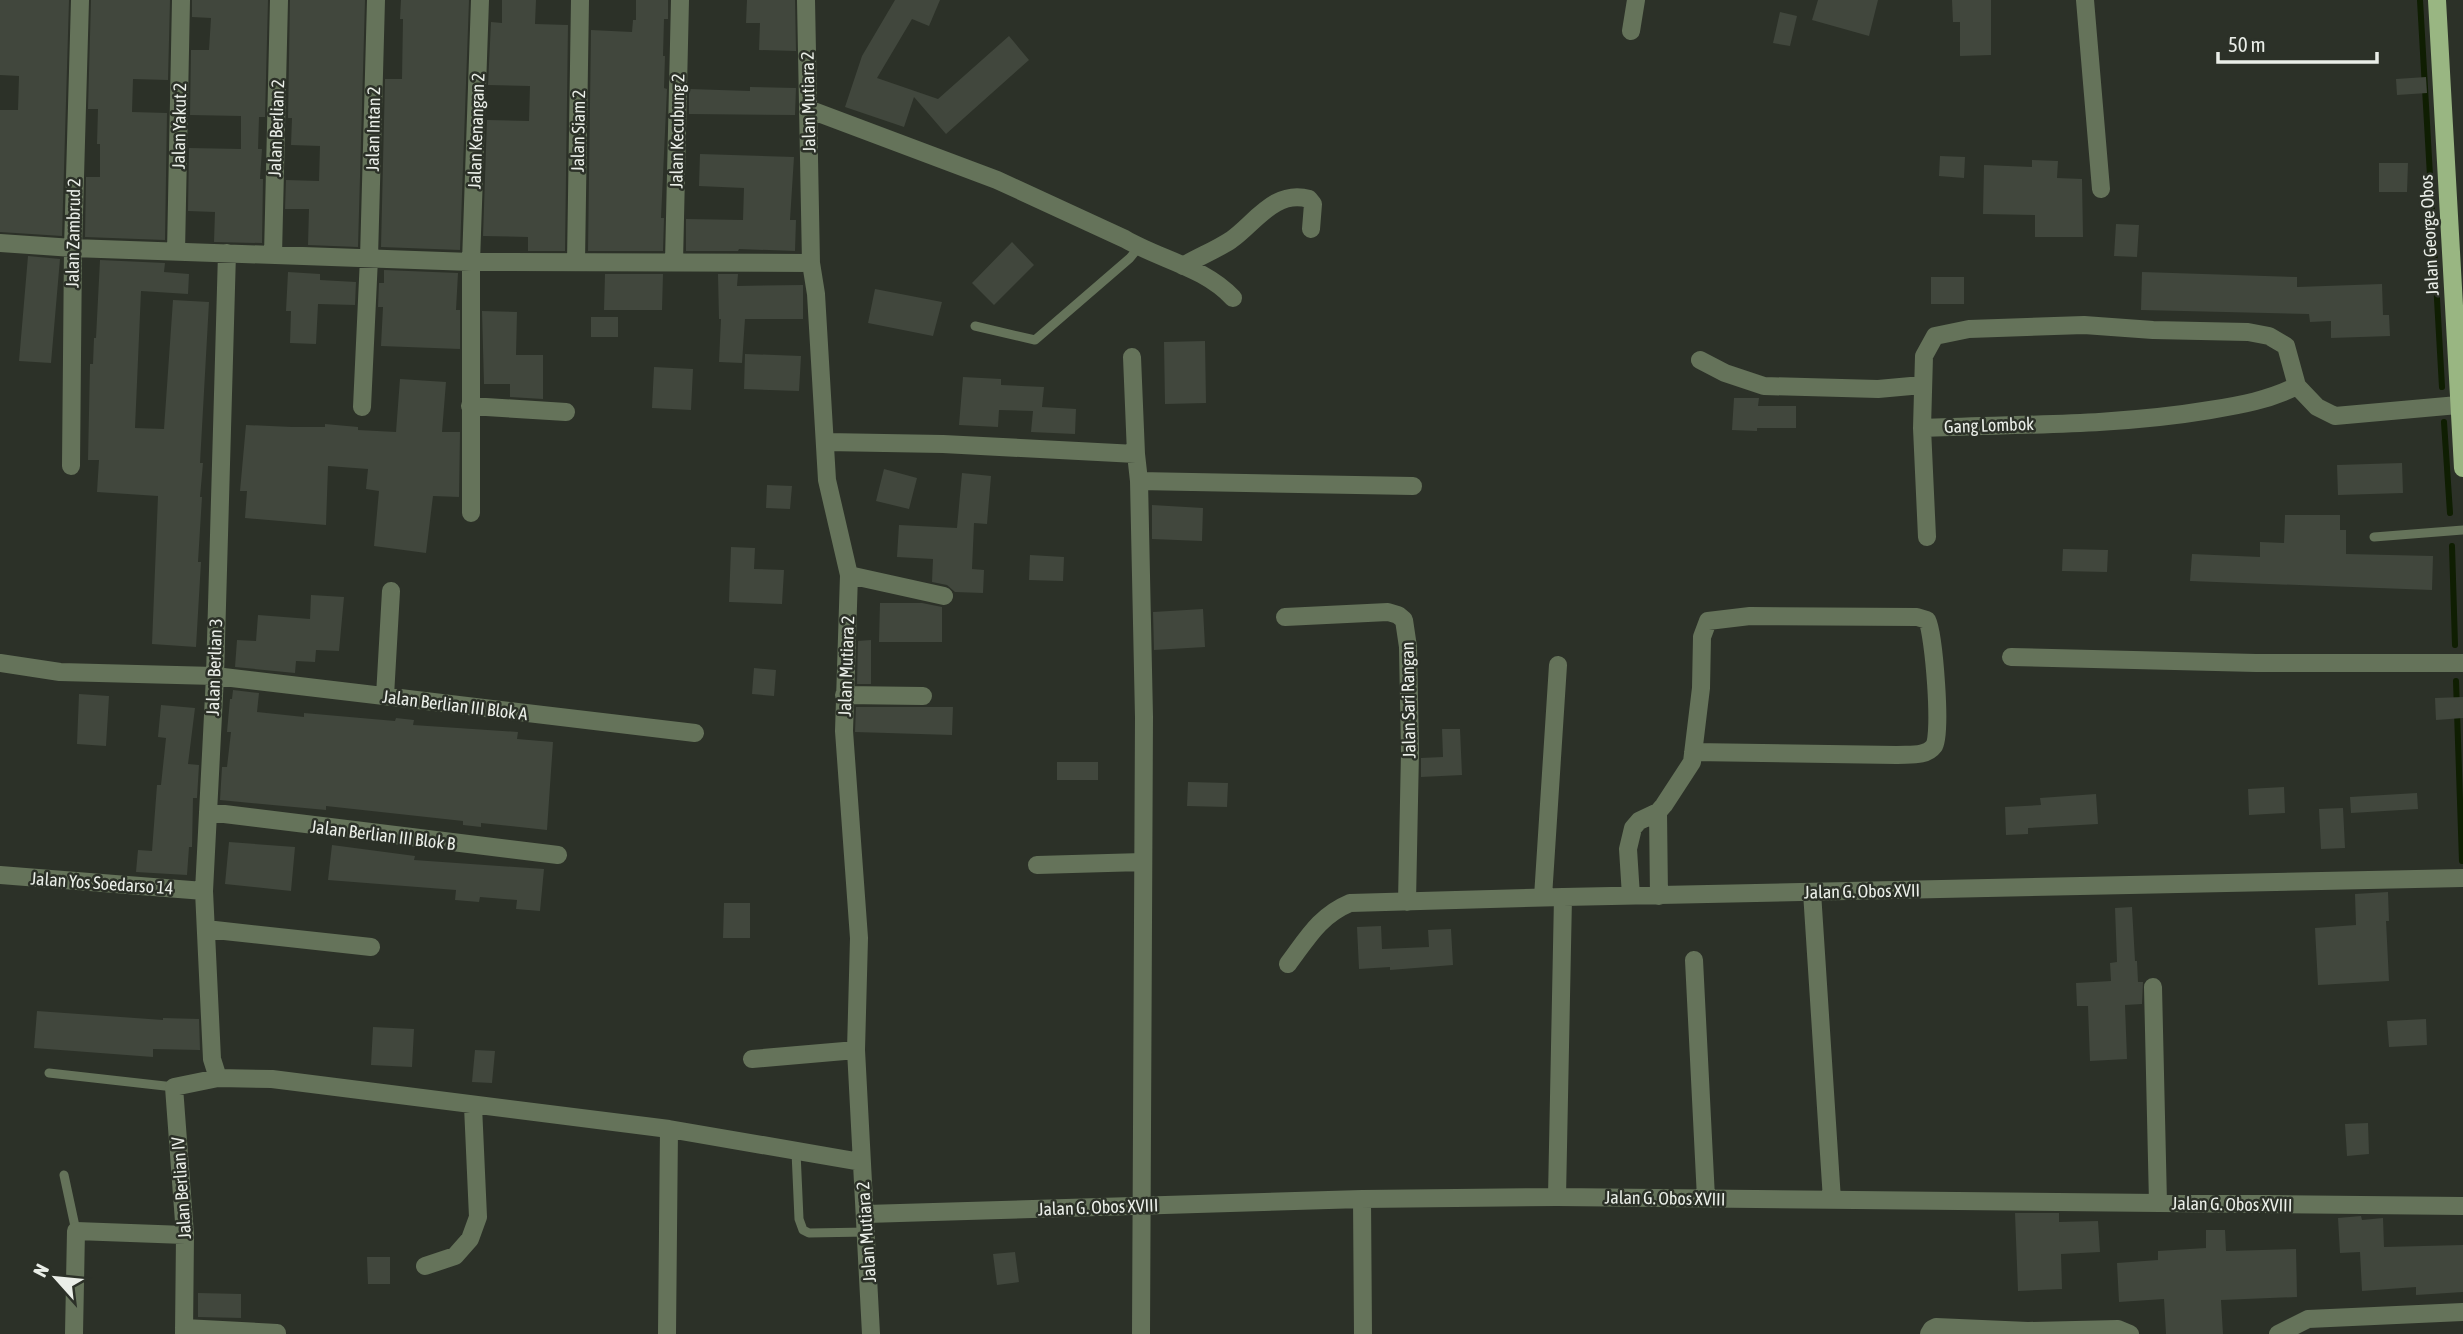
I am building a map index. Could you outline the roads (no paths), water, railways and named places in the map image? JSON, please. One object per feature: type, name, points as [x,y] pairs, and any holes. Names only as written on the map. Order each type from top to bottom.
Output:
[{"type":"main road","name":"Jalan George Obos","points":[[2437,0],[2463,468]]},
{"type":"street","name":"Jalan Zambrud 2","points":[[71,466],[73,248],[80,0]]},
{"type":"street","name":"Jalan Yakut 2","points":[[176,252],[181,0]]},
{"type":"street","name":"Jalan Berlian 2","points":[[272,255],[279,0]]},
{"type":"street","name":"Jalan Intan 2","points":[[362,407],[376,0]]},
{"type":"street","name":"Jalan Kenangan 2","points":[[471,513],[471,262],[480,0]]},
{"type":"street","name":"Jalan Siam 2","points":[[576,262],[580,0]]},
{"type":"street","name":"Jalan Kecubung 2","points":[[674,262],[680,0]]},
{"type":"street","name":"Jalan Mutiara 2","points":[[806,0],[811,262],[816,294],[827,480],[849,575],[844,731],[859,938],[856,1050],[871,1334]]},
{"type":"street","points":[[1631,31],[1636,0]]},
{"type":"street","points":[[2085,0],[2102,189]]},
{"type":"street","points":[[808,109],[997,180],[1125,239],[1138,248],[1205,275],[1221,285],[1233,298]]},
{"type":"street","points":[[1183,266],[1230,241],[1275,202],[1290,198],[1309,199],[1313,204],[1311,229]]},
{"type":"street","points":[[0,243],[471,262],[811,262]]},
{"type":"street","name":"Jalan Berlian 3","points":[[218,1078],[212,1059],[204,891],[215,676],[227,253]]},
{"type":"street","name":"Gang Lombok","points":[[2084,325],[2248,332],[2269,336],[2286,346],[2297,386],[2277,396],[2252,403],[2157,419],[1922,428],[1922,385],[1924,356],[1935,335],[1969,329],[2084,325]]},
{"type":"street","points":[[1132,356],[1139,481],[1144,717],[1141,1334]]},
{"type":"street","points":[[1700,360],[1726,373],[1764,386],[1878,389],[1922,385]]},
{"type":"street","points":[[2297,386],[2317,407],[2335,416],[2458,404]]},
{"type":"street","points":[[470,406],[566,412]]},
{"type":"street","points":[[1922,428],[1927,537]]},
{"type":"street","points":[[826,442],[943,444],[1136,454]]},
{"type":"street","points":[[1139,481],[1413,486]]},
{"type":"street","points":[[849,575],[944,596]]},
{"type":"street","points":[[384,696],[391,592]]},
{"type":"street","name":"Jalan Sari Rangan","points":[[1285,617],[1388,612],[1404,620],[1408,647],[1410,738],[1407,902]]},
{"type":"street","points":[[1631,896],[1629,837],[1639,821],[1658,812],[1692,762],[1693,752],[1702,688],[1702,637],[1708,621],[1750,616],[1917,617],[1927,620],[1932,638],[1938,719],[1937,743],[1931,750],[1922,754],[1897,755],[1693,752]]},
{"type":"street","points":[[2011,657],[2256,663],[2463,663]]},
{"type":"street","name":"Jalan Berlian III Blok A","points":[[0,663],[60,672],[215,676],[695,733]]},
{"type":"street","points":[[1543,897],[1558,665]]},
{"type":"street","points":[[845,695],[923,696]]},
{"type":"street","name":"Jalan Berlian III Blok B","points":[[208,812],[558,855]]},
{"type":"street","points":[[1658,812],[1659,896]]},
{"type":"street","points":[[1037,865],[1143,862]]},
{"type":"street","name":"Jalan Yos Soedarso 14","points":[[0,875],[204,891]]},
{"type":"street","name":"Jalan G. Obos XVII","points":[[1287,964],[1322,919],[1335,909],[1350,903],[2463,878]]},
{"type":"street","points":[[1812,892],[1832,1200]]},
{"type":"street","points":[[1558,1197],[1563,897]]},
{"type":"street","points":[[206,929],[371,947]]},
{"type":"street","points":[[1694,960],[1706,1198]]},
{"type":"street","points":[[2153,987],[2158,1203]]},
{"type":"street","points":[[752,1059],[856,1050]]},
{"type":"street","points":[[174,1087],[218,1078],[272,1079],[669,1129],[861,1161]]},
{"type":"street","name":"Jalan Berlian IV","points":[[174,1087],[185,1235],[184,1331]]},
{"type":"street","points":[[425,1266],[455,1256],[470,1239],[478,1217],[473,1106]]},
{"type":"street","points":[[667,1334],[669,1129]]},
{"type":"street","name":"Jalan G. Obos XVIII","points":[[867,1223],[1142,1206],[1362,1199],[1558,1197],[2463,1206]]},
{"type":"street","points":[[1362,1199],[1363,1334]]},
{"type":"street","points":[[74,1334],[76,1231],[185,1235]]},
{"type":"street","points":[[2278,1334],[2308,1319],[2463,1312]]},
{"type":"street","points":[[1932,1331],[2118,1329],[2130,1334]]},
{"type":"street","points":[[184,1331],[277,1334]]},
{"type":"lane","points":[[975,326],[1035,340],[1130,258],[1138,248]]},
{"type":"lane","points":[[2374,537],[2463,530]]},
{"type":"lane","points":[[49,1073],[174,1087]]},
{"type":"lane","points":[[796,1152],[799,1219],[803,1230],[809,1233],[867,1223]]},
{"type":"lane","points":[[64,1175],[76,1231]]},
{"type":"waterway","points":[[2420,0],[2442,387]]},
{"type":"waterway","points":[[2444,422],[2450,513]]},
{"type":"waterway","points":[[2452,546],[2455,645]]},
{"type":"waterway","points":[[2456,681],[2462,861]]}]
